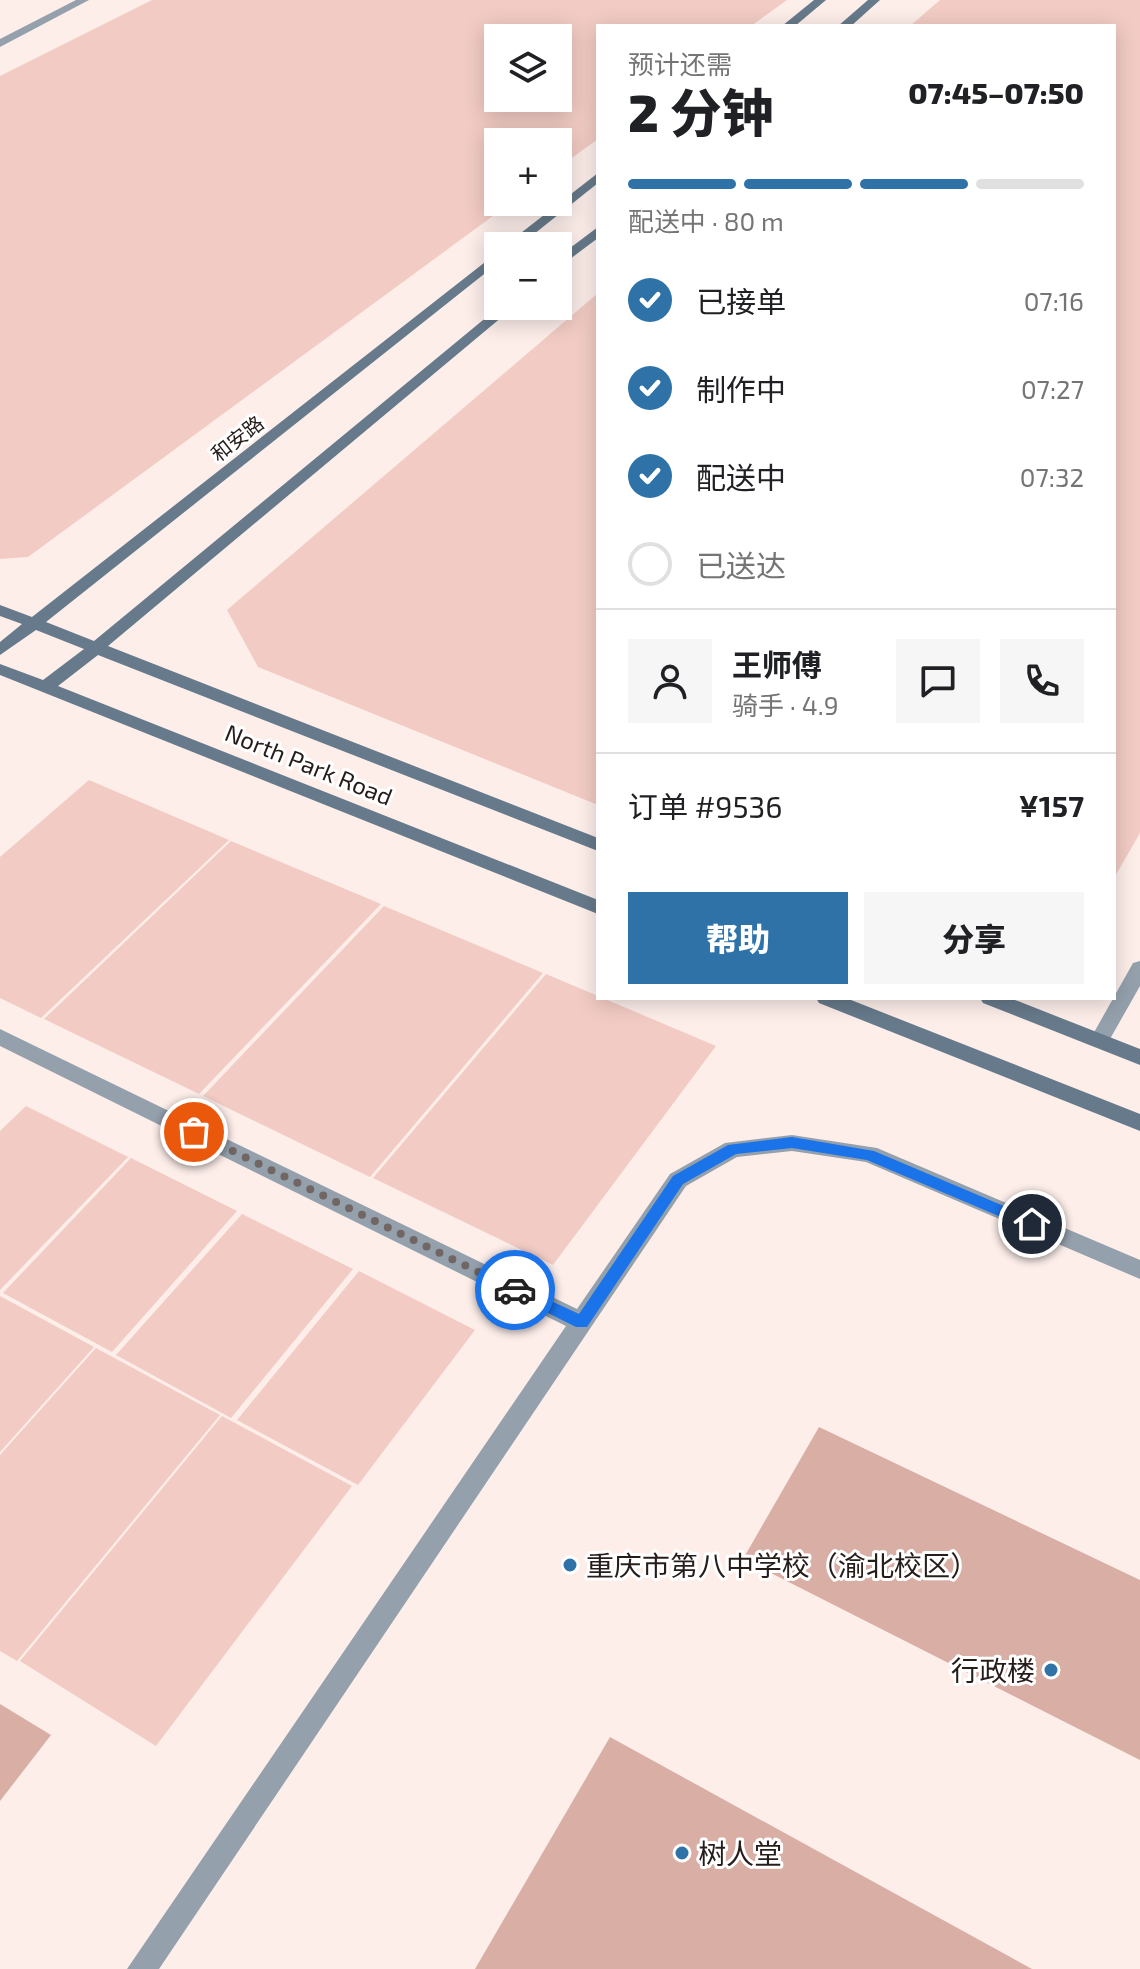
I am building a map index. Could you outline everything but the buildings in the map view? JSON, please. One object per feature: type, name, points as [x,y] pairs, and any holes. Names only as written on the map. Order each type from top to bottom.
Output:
[{"type":"main road","points":[[791,24],[821,0]]},
{"type":"main road","points":[[846,24],[875,0]]},
{"type":"main road","points":[[529,232],[596,179]]},
{"type":"main road","points":[[572,252],[596,233]]},
{"type":"main road","name":"和安路","points":[[0,650],[484,267]]},
{"type":"main road","points":[[45,687],[491,320]]},
{"type":"main road","name":"North Park Road","points":[[0,610],[596,844]]},
{"type":"main road","name":"North Park Road","points":[[0,669],[596,906]]},
{"type":"main road","points":[[831,1000],[1140,1123]]},
{"type":"main road","points":[[995,1000],[1140,1057]]},
{"type":"street","points":[[0,44],[84,0]]},
{"type":"street","points":[[1099,1041],[1140,968]]},
{"type":"street","points":[[0,1037],[581,1322]]},
{"type":"street","points":[[142,1969],[678,1180],[733,1149],[792,1143],[869,1154],[1140,1270]]},
{"type":"shaded area","points":[[152,0],[787,0],[754,24],[596,24],[596,140],[572,158],[572,128],[484,128],[484,216],[493,216],[28,557],[0,559],[0,76]]},
{"type":"shaded area","points":[[940,0],[1140,0],[1140,833],[1116,875],[1116,24],[912,24]]},
{"type":"shaded area","points":[[596,295],[596,804],[258,667],[227,610],[566,320],[572,320],[572,315]]},
{"type":"shaded area","points":[[89,780],[229,840],[41,1018],[0,998],[0,857]]},
{"type":"shaded area","points":[[231,841],[381,904],[199,1094],[44,1019]]},
{"type":"shaded area","points":[[384,906],[543,973],[370,1177],[203,1096]]},
{"type":"shaded area","points":[[546,974],[596,995],[596,1000],[607,1000],[716,1046],[553,1265],[373,1178]]},
{"type":"shaded area","points":[[26,1106],[128,1157],[0,1290],[0,1131]]},
{"type":"shaded area","points":[[131,1158],[237,1211],[112,1352],[3,1293]]},
{"type":"shaded area","points":[[242,1214],[353,1269],[231,1418],[116,1355]]},
{"type":"shaded area","points":[[359,1271],[475,1330],[358,1485],[237,1420]]},
{"type":"shaded area","points":[[0,1296],[94,1347],[0,1452]]},
{"type":"shaded area","points":[[96,1348],[220,1415],[17,1661],[0,1651],[0,1455]]},
{"type":"shaded area","points":[[222,1416],[352,1486],[156,1746],[20,1661]]},
{"type":"way so far","points":[[194,1132],[515,1290]]},
{"type":"place","name":"重庆市第八中学校（渝北校区）","points":[[570,1565]]},
{"type":"place","name":"行政楼","points":[[1051,1670]]},
{"type":"place","name":"树人堂","points":[[682,1853]]},
{"type":"route","points":[[515,1290],[581,1322],[678,1180],[733,1149],[792,1143],[869,1154],[1032,1224]]}]
